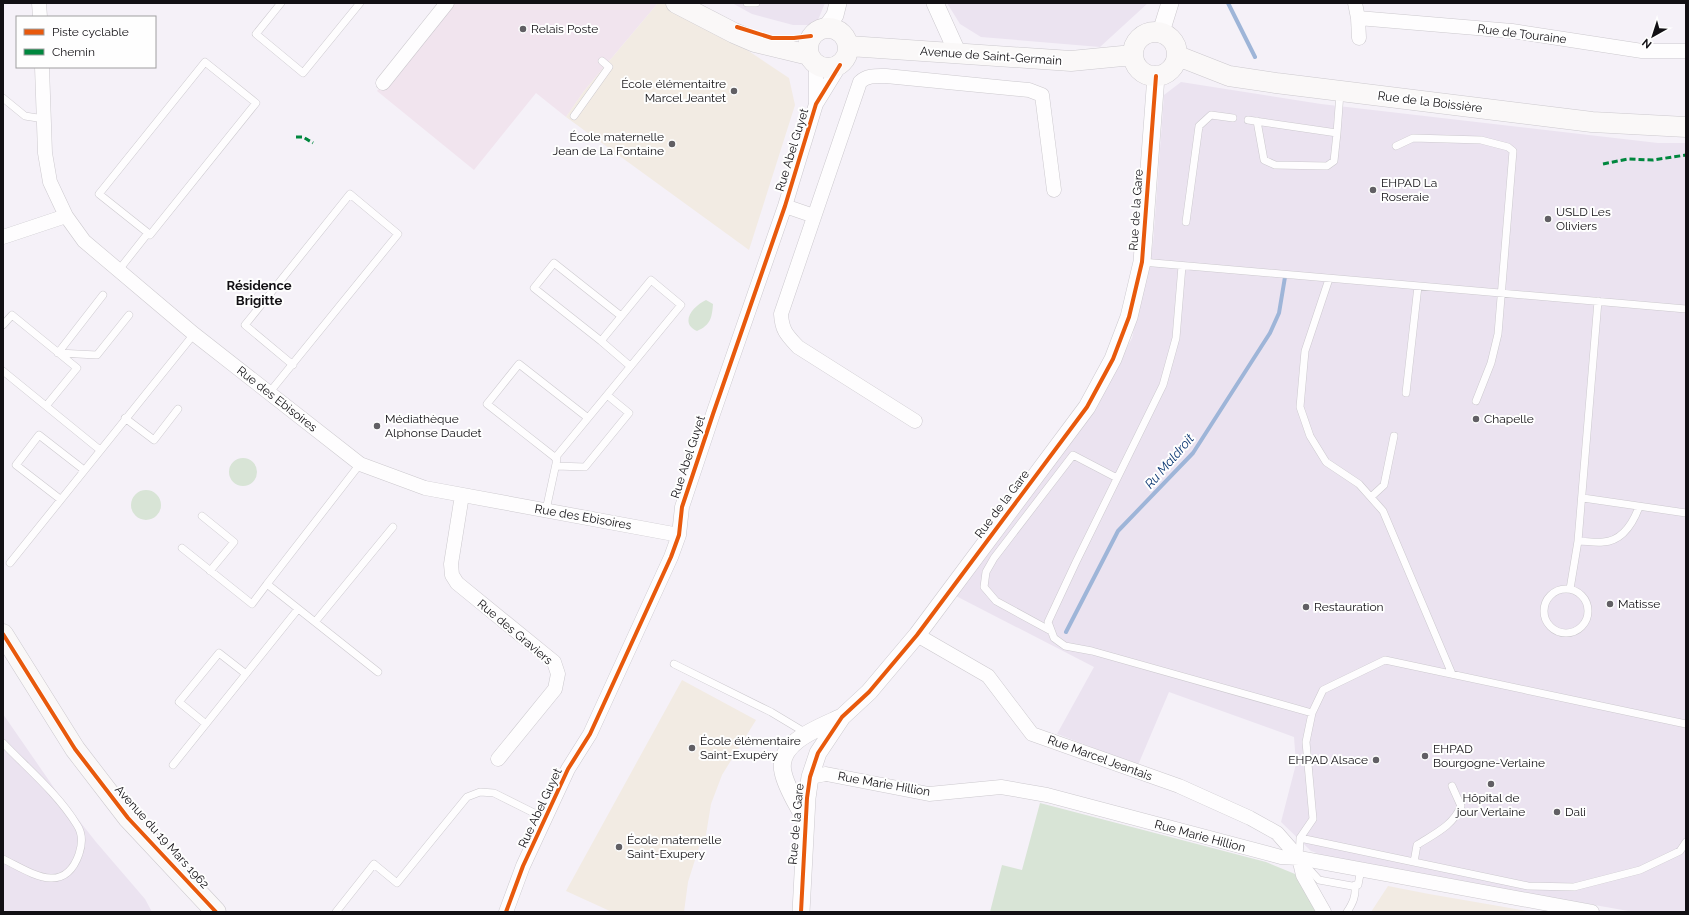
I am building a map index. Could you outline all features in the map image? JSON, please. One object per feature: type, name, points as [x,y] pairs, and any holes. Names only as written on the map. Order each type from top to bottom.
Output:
[{"type":"main road","name":"Avenue de Saint-Germain","points":[[676,3],[734,33],[755,42],[828,35]]},
{"type":"main road","name":"Avenue de Saint-Germain","points":[[701,3],[737,27],[772,38],[828,35],[958,54],[1071,62],[1133,55]]},
{"type":"main road","points":[[1154,32],[1161,32],[1175,44],[1178,56],[1176,63],[1166,74],[1156,76],[1143,73],[1134,62],[1134,48],[1141,37],[1154,32]]},
{"type":"main road","points":[[828,35],[847,57],[840,65]]},
{"type":"main road","name":"Rue de la Boissière","points":[[1178,56],[1229,76],[1592,122],[1686,127]]},
{"type":"main road","name":"Avenue du 19 Mars 1962","points":[[3,634],[75,749],[128,818],[216,912]]},
{"type":"street","points":[[39,3],[40,16]]},
{"type":"street","points":[[383,83],[447,3]]},
{"type":"street","points":[[935,3],[958,54]]},
{"type":"street","points":[[1161,32],[1170,3]]},
{"type":"street","points":[[1355,3],[1358,18],[1359,38]]},
{"type":"street","name":"Rue de Touraine","points":[[1358,18],[1512,31],[1642,51],[1686,51]]},
{"type":"street","name":"Rue Abel Guyet","points":[[506,912],[523,866],[568,769],[590,734],[671,557],[679,535],[682,507],[785,206],[816,104],[828,35]]},
{"type":"street","name":"Rue Abel Guyet","points":[[816,104],[840,65]]},
{"type":"street","name":"Rue des Ebisoires","points":[[42,68],[45,154],[50,182],[66,216],[84,241],[194,334],[360,464],[424,488],[679,535]]},
{"type":"street","points":[[915,421],[798,347],[785,332],[782,326],[781,314],[860,82],[863,79],[874,76],[1029,90],[1042,95],[1054,190]]},
{"type":"street","name":"Rue de la Gare","points":[[801,912],[805,820],[810,777],[818,752],[842,717],[868,692],[916,635],[1087,408],[1112,359],[1129,317],[1142,262],[1156,76]]},
{"type":"street","points":[[785,206],[814,216]]},
{"type":"street","points":[[3,237],[66,216]]},
{"type":"street","name":"Rue des Graviers","points":[[462,495],[451,564],[452,575],[457,584],[554,662],[558,674],[555,689],[498,759]]},
{"type":"street","name":"Rue Marcel Jeantais","points":[[916,635],[988,676],[1032,734],[1179,786],[1250,818],[1276,833],[1299,858]]},
{"type":"street","name":"Rue de la Gare","points":[[805,820],[782,771],[783,760],[788,749],[797,740],[842,717]]},
{"type":"street","points":[[808,734],[814,736],[823,745]]},
{"type":"street","name":"Rue Marie Hillion","points":[[810,777],[826,774],[929,794],[1001,787],[1046,795],[1281,857],[1299,858],[1592,912]]},
{"type":"street","name":"Rue de la Gare","points":[[790,789],[810,777]]},
{"type":"street","points":[[1299,858],[1304,875],[1324,912]]},
{"type":"lane","points":[[281,3],[256,34],[303,73],[360,3]]},
{"type":"lane","points":[[747,3],[756,3]]},
{"type":"lane","points":[[118,271],[148,233],[150,235],[256,103],[205,62],[99,194],[148,233]]},
{"type":"lane","points":[[574,116],[609,67],[602,62]]},
{"type":"lane","points":[[1257,121],[1264,160],[1275,165],[1327,166],[1334,161],[1340,91]]},
{"type":"lane","points":[[3,98],[25,116],[44,119]]},
{"type":"lane","points":[[1186,222],[1199,126],[1211,115],[1233,118]]},
{"type":"lane","points":[[1248,120],[1337,133]]},
{"type":"lane","points":[[1396,146],[1413,138],[1481,140],[1508,147],[1513,151],[1498,334],[1491,363],[1476,401]]},
{"type":"lane","points":[[269,393],[293,364],[398,234],[350,194],[245,325],[293,364]]},
{"type":"lane","points":[[1142,262],[1686,309]]},
{"type":"lane","points":[[621,316],[554,263],[534,288],[630,366]]},
{"type":"lane","points":[[1182,266],[1176,338],[1163,385],[1048,622],[1054,638],[1065,646],[1092,651],[1312,712]]},
{"type":"lane","points":[[1329,279],[1305,351],[1300,407],[1310,436],[1326,462],[1359,484],[1383,511],[1452,674]]},
{"type":"lane","points":[[555,458],[681,305],[651,280],[600,341]]},
{"type":"lane","points":[[1406,393],[1418,286]]},
{"type":"lane","points":[[58,352],[103,295]]},
{"type":"lane","points":[[1570,589],[1578,540],[1598,301]]},
{"type":"lane","points":[[3,325],[12,315],[77,368],[46,406]]},
{"type":"lane","points":[[58,352],[97,355],[129,315]]},
{"type":"lane","points":[[10,563],[194,334]]},
{"type":"lane","points":[[546,510],[557,459],[487,404],[519,364],[588,418]]},
{"type":"lane","points":[[3,371],[100,450]]},
{"type":"lane","points":[[556,466],[585,467],[629,413],[607,395]]},
{"type":"lane","points":[[125,418],[154,440],[178,410]]},
{"type":"lane","points":[[60,499],[16,465],[39,435],[84,470]]},
{"type":"lane","points":[[1371,497],[1384,485],[1394,436]]},
{"type":"lane","points":[[1051,631],[996,601],[984,587],[986,572],[994,558],[1073,455],[1117,478]]},
{"type":"lane","points":[[182,548],[252,604],[360,464]]},
{"type":"lane","points":[[1582,498],[1686,513]]},
{"type":"lane","points":[[1578,540],[1604,542],[1620,537],[1634,519],[1639,507]]},
{"type":"lane","points":[[202,516],[234,542],[210,571]]},
{"type":"lane","points":[[315,622],[393,527]]},
{"type":"lane","points":[[267,584],[378,672]]},
{"type":"lane","points":[[1570,589],[1583,597],[1588,610],[1587,618],[1578,629],[1571,632],[1563,632],[1556,630],[1547,621],[1544,607],[1551,595],[1556,591],[1570,589]]},
{"type":"lane","points":[[173,765],[298,609]]},
{"type":"lane","points":[[206,724],[179,702],[219,653],[246,674]]},
{"type":"lane","points":[[1361,869],[1358,885],[1320,880],[1299,858],[1300,838],[1313,819],[1306,742],[1312,712],[1323,690],[1386,660],[1686,724]]},
{"type":"lane","points":[[674,664],[779,716],[808,734]]},
{"type":"lane","points":[[3,743],[55,797],[77,826],[81,840],[76,862],[71,869],[57,878],[50,879],[40,877],[3,859]]},
{"type":"lane","points":[[1414,862],[1418,846],[1449,825],[1457,816],[1460,806],[1452,786]]},
{"type":"lane","points":[[336,912],[374,864],[397,883],[467,797],[480,792],[494,793],[546,819]]},
{"type":"lane","points":[[1300,838],[1528,886],[1574,887],[1640,870],[1680,851],[1686,842]]},
{"type":"lane","points":[[1347,912],[1353,902],[1355,885]]},
{"type":"shaded area","points":[[447,3],[658,3],[584,91],[566,117],[536,93],[474,170],[377,91]]},
{"type":"shaded area","points":[[658,3],[666,3],[744,48],[789,78],[795,105],[749,250],[566,117],[584,91]]},
{"type":"shaded area","points":[[732,3],[825,3],[816,25],[793,25],[752,14]]},
{"type":"shaded area","points":[[947,3],[1148,3],[1100,47],[981,37],[960,24]]},
{"type":"shaded area","points":[[1181,82],[1321,104],[1658,143],[1686,143],[1686,912],[1634,912],[1329,858],[1311,851],[1281,822],[1296,764],[1294,737],[1169,692],[1138,765],[1057,734],[1094,667],[956,596],[1092,411],[1132,338],[1153,244],[1164,95]]},
{"type":"shaded area","name":"École élémentaire Saint-Exupéry","points":[[682,680],[756,720],[722,775],[711,804],[705,841],[701,841],[688,882],[684,912],[612,912],[566,891]]},
{"type":"shaded area","points":[[3,714],[59,795],[96,842],[145,899],[152,912],[3,912]]},
{"type":"shaded area","points":[[1388,886],[1429,894],[1533,912],[1371,912]]},
{"type":"green space","points":[[706,300],[713,304],[711,317],[702,329],[697,331],[689,324],[690,315],[697,306]]},
{"type":"green space","points":[[243,458],[253,462],[257,472],[253,482],[243,486],[233,482],[229,472],[233,462]]},
{"type":"green space","points":[[146,490],[157,494],[161,505],[157,516],[146,520],[135,516],[131,505],[135,494]]},
{"type":"green space","points":[[1040,803],[1266,862],[1295,874],[1316,912],[990,912],[1002,865],[1022,870]]},
{"type":"waterway","name":"Ru Maldroit","points":[[1228,3],[1255,57]]},
{"type":"waterway","name":"Ru Maldroit","points":[[1066,632],[1118,531],[1193,453],[1270,333],[1279,313],[1285,277]]},
{"type":"marked path","points":[[296,137],[303,137],[313,143]]},
{"type":"marked path","points":[[1603,164],[1628,159],[1653,160],[1686,155]]},
{"type":"cycle path","points":[[737,27],[772,38],[811,36]]},
{"type":"cycle path","points":[[506,912],[523,866],[568,769],[590,734],[671,557],[679,535],[682,507],[785,206],[816,104],[840,65]]},
{"type":"cycle path","points":[[801,912],[807,798],[810,777],[818,753],[842,717],[869,692],[917,635],[1087,407],[1113,359],[1129,317],[1142,262],[1156,76]]},
{"type":"cycle path","points":[[3,634],[75,749],[128,818],[216,912]]},
{"type":"place","name":"Relais Poste","points":[[523,29]]},
{"type":"place","name":"École élémentaitre Marcel Jeantet","points":[[734,91]]},
{"type":"place","name":"École maternelle Jean de La Fontaine","points":[[672,144]]},
{"type":"place","name":"EHPAD La Roseraie","points":[[1373,190]]},
{"type":"place","name":"USLD Les Oliviers","points":[[1548,219]]},
{"type":"place","name":"Chapelle","points":[[1476,419]]},
{"type":"place","name":"Médiathèque Alphonse Daudet","points":[[377,426]]},
{"type":"place","name":"Matisse","points":[[1610,604]]},
{"type":"place","name":"Restauration","points":[[1306,607]]},
{"type":"place","name":"École élémentaire Saint-Exupéry","points":[[692,748]]},
{"type":"place","name":"EHPAD Bourgogne-Verlaine","points":[[1425,756]]},
{"type":"place","name":"EHPAD Alsace","points":[[1376,760]]},
{"type":"place","name":"Hôpital de jour Verlaine","points":[[1491,784]]},
{"type":"place","name":"Dali","points":[[1557,812]]},
{"type":"place","name":"École maternelle Saint-Exupery","points":[[619,847]]},
{"type":"district","name":"Résidence Brigitte","points":[[259,292]]}]
